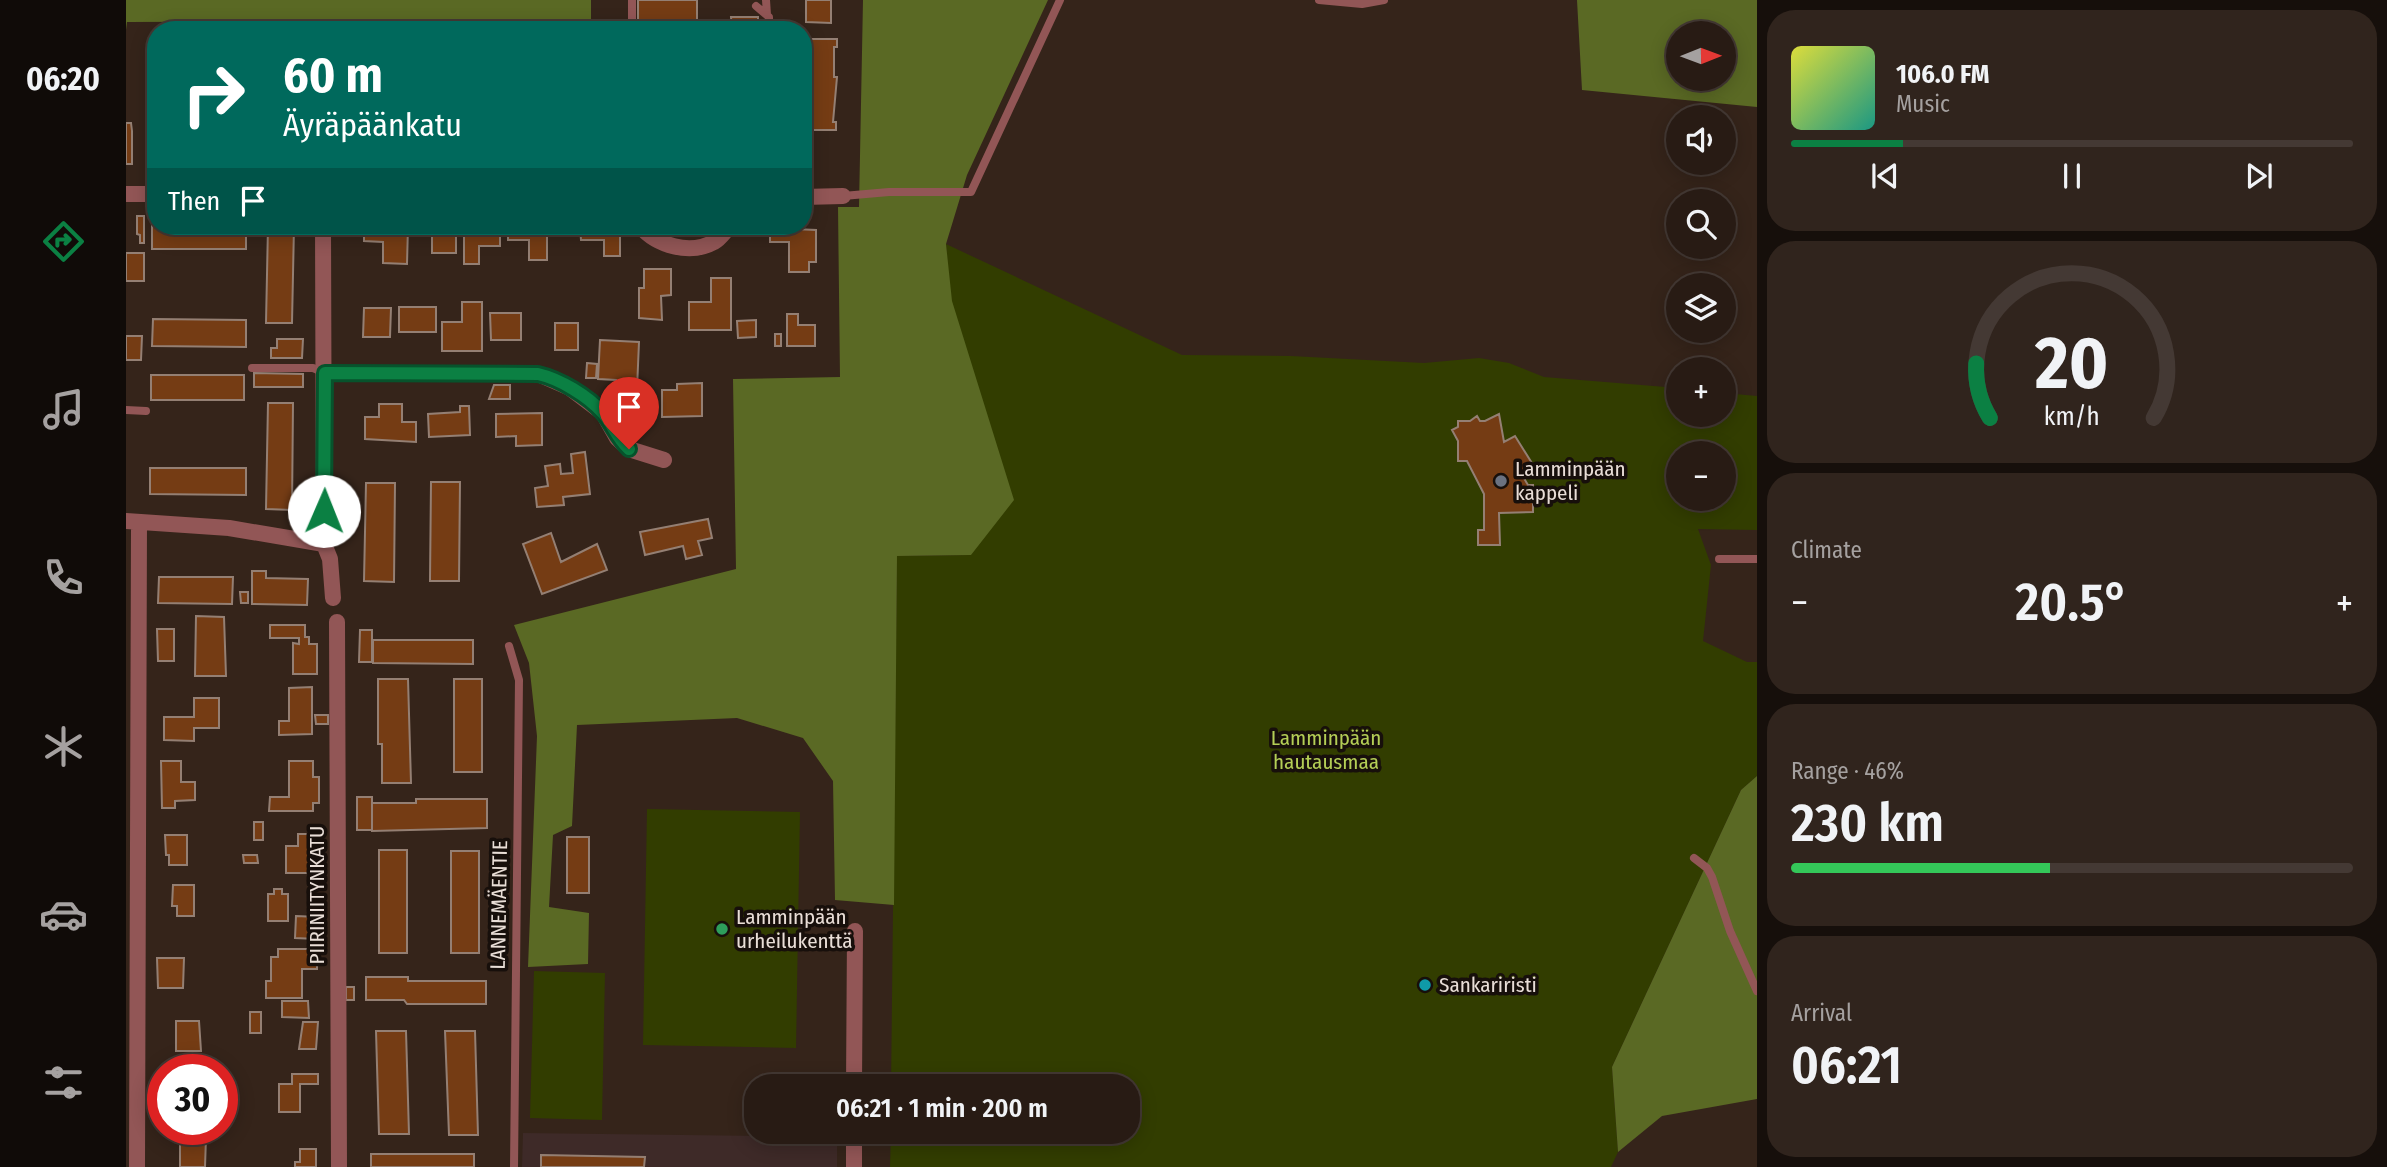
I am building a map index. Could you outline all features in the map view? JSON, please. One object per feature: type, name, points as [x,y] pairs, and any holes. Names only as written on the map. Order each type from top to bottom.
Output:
[{"type":"street","points":[[126,194],[147,194]]},
{"type":"street","points":[[812,197],[843,196]]},
{"type":"street","points":[[323,235],[324,544],[330,559],[333,598]]},
{"type":"street","points":[[653,235],[664,243],[683,248],[715,242],[722,235]]},
{"type":"street","points":[[325,373],[538,374],[550,377],[603,413],[617,438],[629,449],[664,460]]},
{"type":"street","points":[[137,1167],[132,1003],[133,522],[229,528],[324,544]]},
{"type":"street","name":"PIIRINIITYNKATU","points":[[337,622],[338,1167]]},
{"type":"street","points":[[854,1074],[855,930]]},
{"type":"street","points":[[854,1144],[854,1167]]},
{"type":"lane","points":[[632,0],[632,21]]},
{"type":"lane","points":[[766,0],[768,21]]},
{"type":"lane","points":[[843,196],[889,192],[971,192],[1060,0]]},
{"type":"lane","points":[[1319,0],[1362,4],[1384,0]]},
{"type":"lane","points":[[756,6],[767,15]]},
{"type":"lane","points":[[252,368],[313,368],[325,373]]},
{"type":"lane","points":[[126,410],[146,411]]},
{"type":"lane","points":[[1719,559],[1757,559]]},
{"type":"lane","name":"LANNEMÄENTIE","points":[[509,646],[519,680],[514,1167]]},
{"type":"lane","points":[[1694,858],[1707,868],[1712,877],[1730,931],[1757,991]]},
{"type":"shaded area","points":[[523,1133],[744,1136],[744,1144],[837,1144],[837,1167],[522,1167]]},
{"type":"green space","points":[[126,0],[591,0],[591,20],[147,21],[127,22],[126,30]]},
{"type":"green space","points":[[863,0],[1048,0],[967,175],[946,244],[952,301],[1014,500],[971,555],[897,556],[894,905],[835,900],[833,781],[803,738],[737,718],[577,725],[572,826],[553,835],[549,907],[589,913],[588,964],[528,967],[537,736],[529,663],[514,625],[736,569],[733,379],[840,377],[838,207],[859,207]]},
{"type":"green space","points":[[1577,0],[1757,0],[1757,107],[1582,90]]},
{"type":"green space","name":"Lamminpään hautausmaa","points":[[946,244],[1182,355],[1291,356],[1424,363],[1479,358],[1509,363],[1544,377],[1666,387],[1666,427],[1736,427],[1736,394],[1757,396],[1757,530],[1698,529],[1711,565],[1703,641],[1747,662],[1757,662],[1757,776],[1741,790],[1612,1067],[1618,1152],[1611,1167],[890,1167],[891,1144],[1140,1144],[1140,1074],[891,1074],[897,556],[971,555]]},
{"type":"green space","points":[[1757,776],[1757,1099],[1662,1116],[1618,1152],[1612,1067],[1741,790]]},
{"type":"green space","name":"Lamminpään urheilukenttä","points":[[647,809],[800,812],[796,1048],[643,1045]]},
{"type":"green space","points":[[534,971],[605,973],[602,1120],[530,1118]]},
{"type":"building","points":[[638,0],[697,0],[697,20],[638,20]]},
{"type":"building","points":[[806,0],[831,0],[831,23],[806,21]]},
{"type":"building","points":[[731,17],[758,17],[758,21],[731,21]]},
{"type":"building","points":[[812,39],[837,39],[837,47],[834,47],[834,77],[837,77],[833,122],[836,122],[836,130],[812,130]]},
{"type":"building","points":[[126,123],[131,123],[132,164],[126,164]]},
{"type":"building","points":[[137,216],[144,216],[144,243],[140,243],[140,235],[137,234]]},
{"type":"building","points":[[812,230],[816,230],[816,262],[809,262],[809,272],[789,272],[789,242],[770,242],[770,235],[812,235]]},
{"type":"building","points":[[152,235],[246,235],[246,249],[152,249]]},
{"type":"building","points":[[268,235],[294,235],[292,323],[266,323]]},
{"type":"building","points":[[364,235],[408,235],[407,264],[383,263],[383,242],[364,241]]},
{"type":"building","points":[[432,235],[456,235],[456,253],[432,253]]},
{"type":"building","points":[[464,235],[500,235],[500,246],[479,246],[479,264],[464,264]]},
{"type":"building","points":[[508,235],[547,235],[547,260],[529,260],[529,240],[508,240]]},
{"type":"building","points":[[581,235],[620,235],[620,256],[604,256],[604,240],[581,240]]},
{"type":"building","points":[[126,253],[144,253],[144,281],[126,281]]},
{"type":"building","points":[[644,269],[671,269],[671,295],[661,296],[662,320],[639,318],[639,288],[644,288]]},
{"type":"building","points":[[711,278],[731,278],[731,330],[689,330],[689,302],[711,302]]},
{"type":"building","points":[[462,302],[482,302],[482,351],[442,351],[442,322],[462,322]]},
{"type":"building","points":[[399,307],[436,307],[436,332],[399,332]]},
{"type":"building","points":[[364,308],[391,308],[390,337],[363,337]]},
{"type":"building","points":[[490,313],[521,313],[521,340],[491,340]]},
{"type":"building","points":[[787,314],[798,314],[798,325],[815,325],[815,346],[787,346]]},
{"type":"building","points":[[153,319],[246,320],[246,347],[152,346]]},
{"type":"building","points":[[756,320],[756,337],[738,338],[737,321]]},
{"type":"building","points":[[555,323],[578,323],[578,350],[555,350]]},
{"type":"building","points":[[775,334],[781,334],[781,346],[775,346]]},
{"type":"building","points":[[126,336],[142,336],[141,360],[126,360]]},
{"type":"building","points":[[277,339],[303,339],[302,358],[271,358],[271,348],[277,348]]},
{"type":"building","points":[[600,340],[639,342],[637,389],[616,389],[616,380],[598,379]]},
{"type":"building","points":[[587,363],[597,364],[596,378],[586,378]]},
{"type":"building","points":[[254,373],[303,374],[303,387],[254,387]]},
{"type":"building","points":[[151,375],[244,375],[244,400],[151,400]]},
{"type":"building","points":[[702,383],[702,416],[662,417],[662,390],[677,390],[677,384]]},
{"type":"building","points":[[494,385],[510,385],[510,399],[489,399]]},
{"type":"building","points":[[268,403],[293,403],[292,510],[266,509]]},
{"type":"building","points":[[379,404],[402,404],[402,422],[416,422],[416,442],[365,439],[365,417],[379,417]]},
{"type":"building","points":[[460,406],[469,406],[470,435],[429,437],[428,414],[460,412]]},
{"type":"building","points":[[542,413],[542,445],[516,446],[516,436],[496,437],[496,414]]},
{"type":"building","name":"Lamminpään kappeli","points":[[1499,414],[1504,442],[1515,436],[1535,468],[1533,476],[1522,475],[1528,485],[1533,485],[1533,512],[1499,513],[1500,545],[1478,545],[1478,530],[1484,530],[1484,494],[1467,461],[1458,461],[1458,441],[1452,430],[1458,427],[1458,421],[1470,421],[1477,416],[1480,421],[1485,421]]},
{"type":"building","points":[[585,452],[590,494],[563,497],[564,505],[537,507],[535,488],[548,486],[545,466],[560,464],[561,474],[573,473],[571,454]]},
{"type":"building","points":[[150,468],[246,468],[246,495],[150,494]]},
{"type":"building","points":[[431,482],[460,482],[459,581],[430,581]]},
{"type":"building","points":[[366,483],[395,483],[394,582],[364,581]]},
{"type":"building","points":[[708,519],[712,538],[698,541],[702,555],[686,559],[683,546],[645,555],[640,532]]},
{"type":"building","points":[[551,533],[561,562],[597,544],[607,570],[542,594],[523,544]]},
{"type":"building","points":[[252,571],[266,571],[266,578],[308,579],[307,605],[252,604]]},
{"type":"building","points":[[159,577],[233,577],[232,604],[158,603]]},
{"type":"building","points":[[240,592],[248,592],[248,603],[241,603]]},
{"type":"building","points":[[196,616],[224,617],[226,676],[195,676]]},
{"type":"building","points":[[270,625],[305,625],[305,637],[309,637],[309,644],[317,644],[317,674],[293,674],[293,643],[299,644],[299,638],[270,638]]},
{"type":"building","points":[[157,629],[174,629],[174,661],[158,661]]},
{"type":"building","points":[[360,630],[372,630],[372,662],[359,662]]},
{"type":"building","points":[[373,640],[473,640],[473,664],[373,663]]},
{"type":"building","points":[[378,679],[408,679],[411,783],[382,783],[382,744],[378,744]]},
{"type":"building","points":[[454,679],[482,679],[482,772],[454,772]]},
{"type":"building","points":[[312,687],[312,734],[279,735],[279,721],[289,721],[289,688]]},
{"type":"building","points":[[194,698],[219,698],[219,728],[194,728],[194,741],[164,740],[164,717],[194,717]]},
{"type":"building","points":[[315,715],[328,715],[328,724],[316,724]]},
{"type":"building","points":[[161,761],[181,761],[181,782],[195,782],[195,800],[175,801],[175,808],[162,808]]},
{"type":"building","points":[[289,761],[313,761],[313,777],[319,777],[319,803],[313,803],[313,811],[269,811],[270,797],[289,797]]},
{"type":"building","points":[[357,797],[372,797],[372,830],[357,830]]},
{"type":"building","points":[[416,799],[487,799],[487,828],[372,831],[372,803],[416,803]]},
{"type":"building","points":[[254,822],[263,822],[263,840],[254,840]]},
{"type":"building","points":[[298,834],[317,834],[317,873],[286,873],[286,846],[298,846]]},
{"type":"building","points":[[165,835],[187,835],[187,865],[169,865]]},
{"type":"building","points":[[567,837],[589,837],[589,893],[567,893]]},
{"type":"building","points":[[379,850],[407,850],[407,953],[379,953]]},
{"type":"building","points":[[451,851],[479,851],[479,953],[451,953]]},
{"type":"building","points":[[243,855],[257,855],[258,863],[244,863]]},
{"type":"building","points":[[173,885],[194,885],[194,916],[177,916],[177,906],[172,906]]},
{"type":"building","points":[[274,889],[282,889],[282,894],[288,894],[288,921],[268,921],[268,894],[274,894]]},
{"type":"building","points":[[296,916],[318,917],[317,939],[295,938]]},
{"type":"building","points":[[278,949],[317,949],[317,969],[302,969],[302,998],[266,998],[266,981],[271,981],[271,957],[278,957]]},
{"type":"building","points":[[157,958],[184,958],[183,988],[158,988]]},
{"type":"building","points":[[366,977],[408,977],[408,981],[486,981],[486,1004],[407,1004],[404,1000],[366,1000]]},
{"type":"building","points":[[346,987],[354,987],[354,1000],[346,1000]]},
{"type":"building","points":[[282,1001],[308,1001],[309,1018],[282,1017]]},
{"type":"building","points":[[250,1012],[261,1012],[261,1033],[250,1033]]},
{"type":"building","points":[[176,1021],[199,1021],[201,1051],[176,1051]]},
{"type":"building","points":[[303,1022],[318,1022],[316,1049],[299,1049]]},
{"type":"building","points":[[376,1031],[406,1031],[409,1134],[379,1134]]},
{"type":"building","points":[[445,1031],[475,1031],[478,1135],[449,1135]]},
{"type":"building","points":[[292,1074],[318,1074],[318,1084],[300,1084],[300,1112],[279,1112],[279,1084],[292,1084]]},
{"type":"building","points":[[180,1145],[206,1145],[205,1167],[180,1167]]},
{"type":"building","points":[[300,1149],[316,1149],[316,1167],[295,1167],[295,1162],[300,1162]]},
{"type":"building","points":[[371,1154],[474,1154],[474,1167],[371,1167]]},
{"type":"building","points":[[541,1155],[645,1157],[644,1167],[541,1167]]},
{"type":"place","name":"Lamminpään kappeli","points":[[1501,481]]},
{"type":"place","name":"Lamminpään urheilukenttä","points":[[722,929]]},
{"type":"place","name":"Sankariristi","points":[[1425,985]]},
{"type":"route","points":[[324,511],[325,373],[538,374],[570,388],[603,413],[617,438],[629,449]]}]
